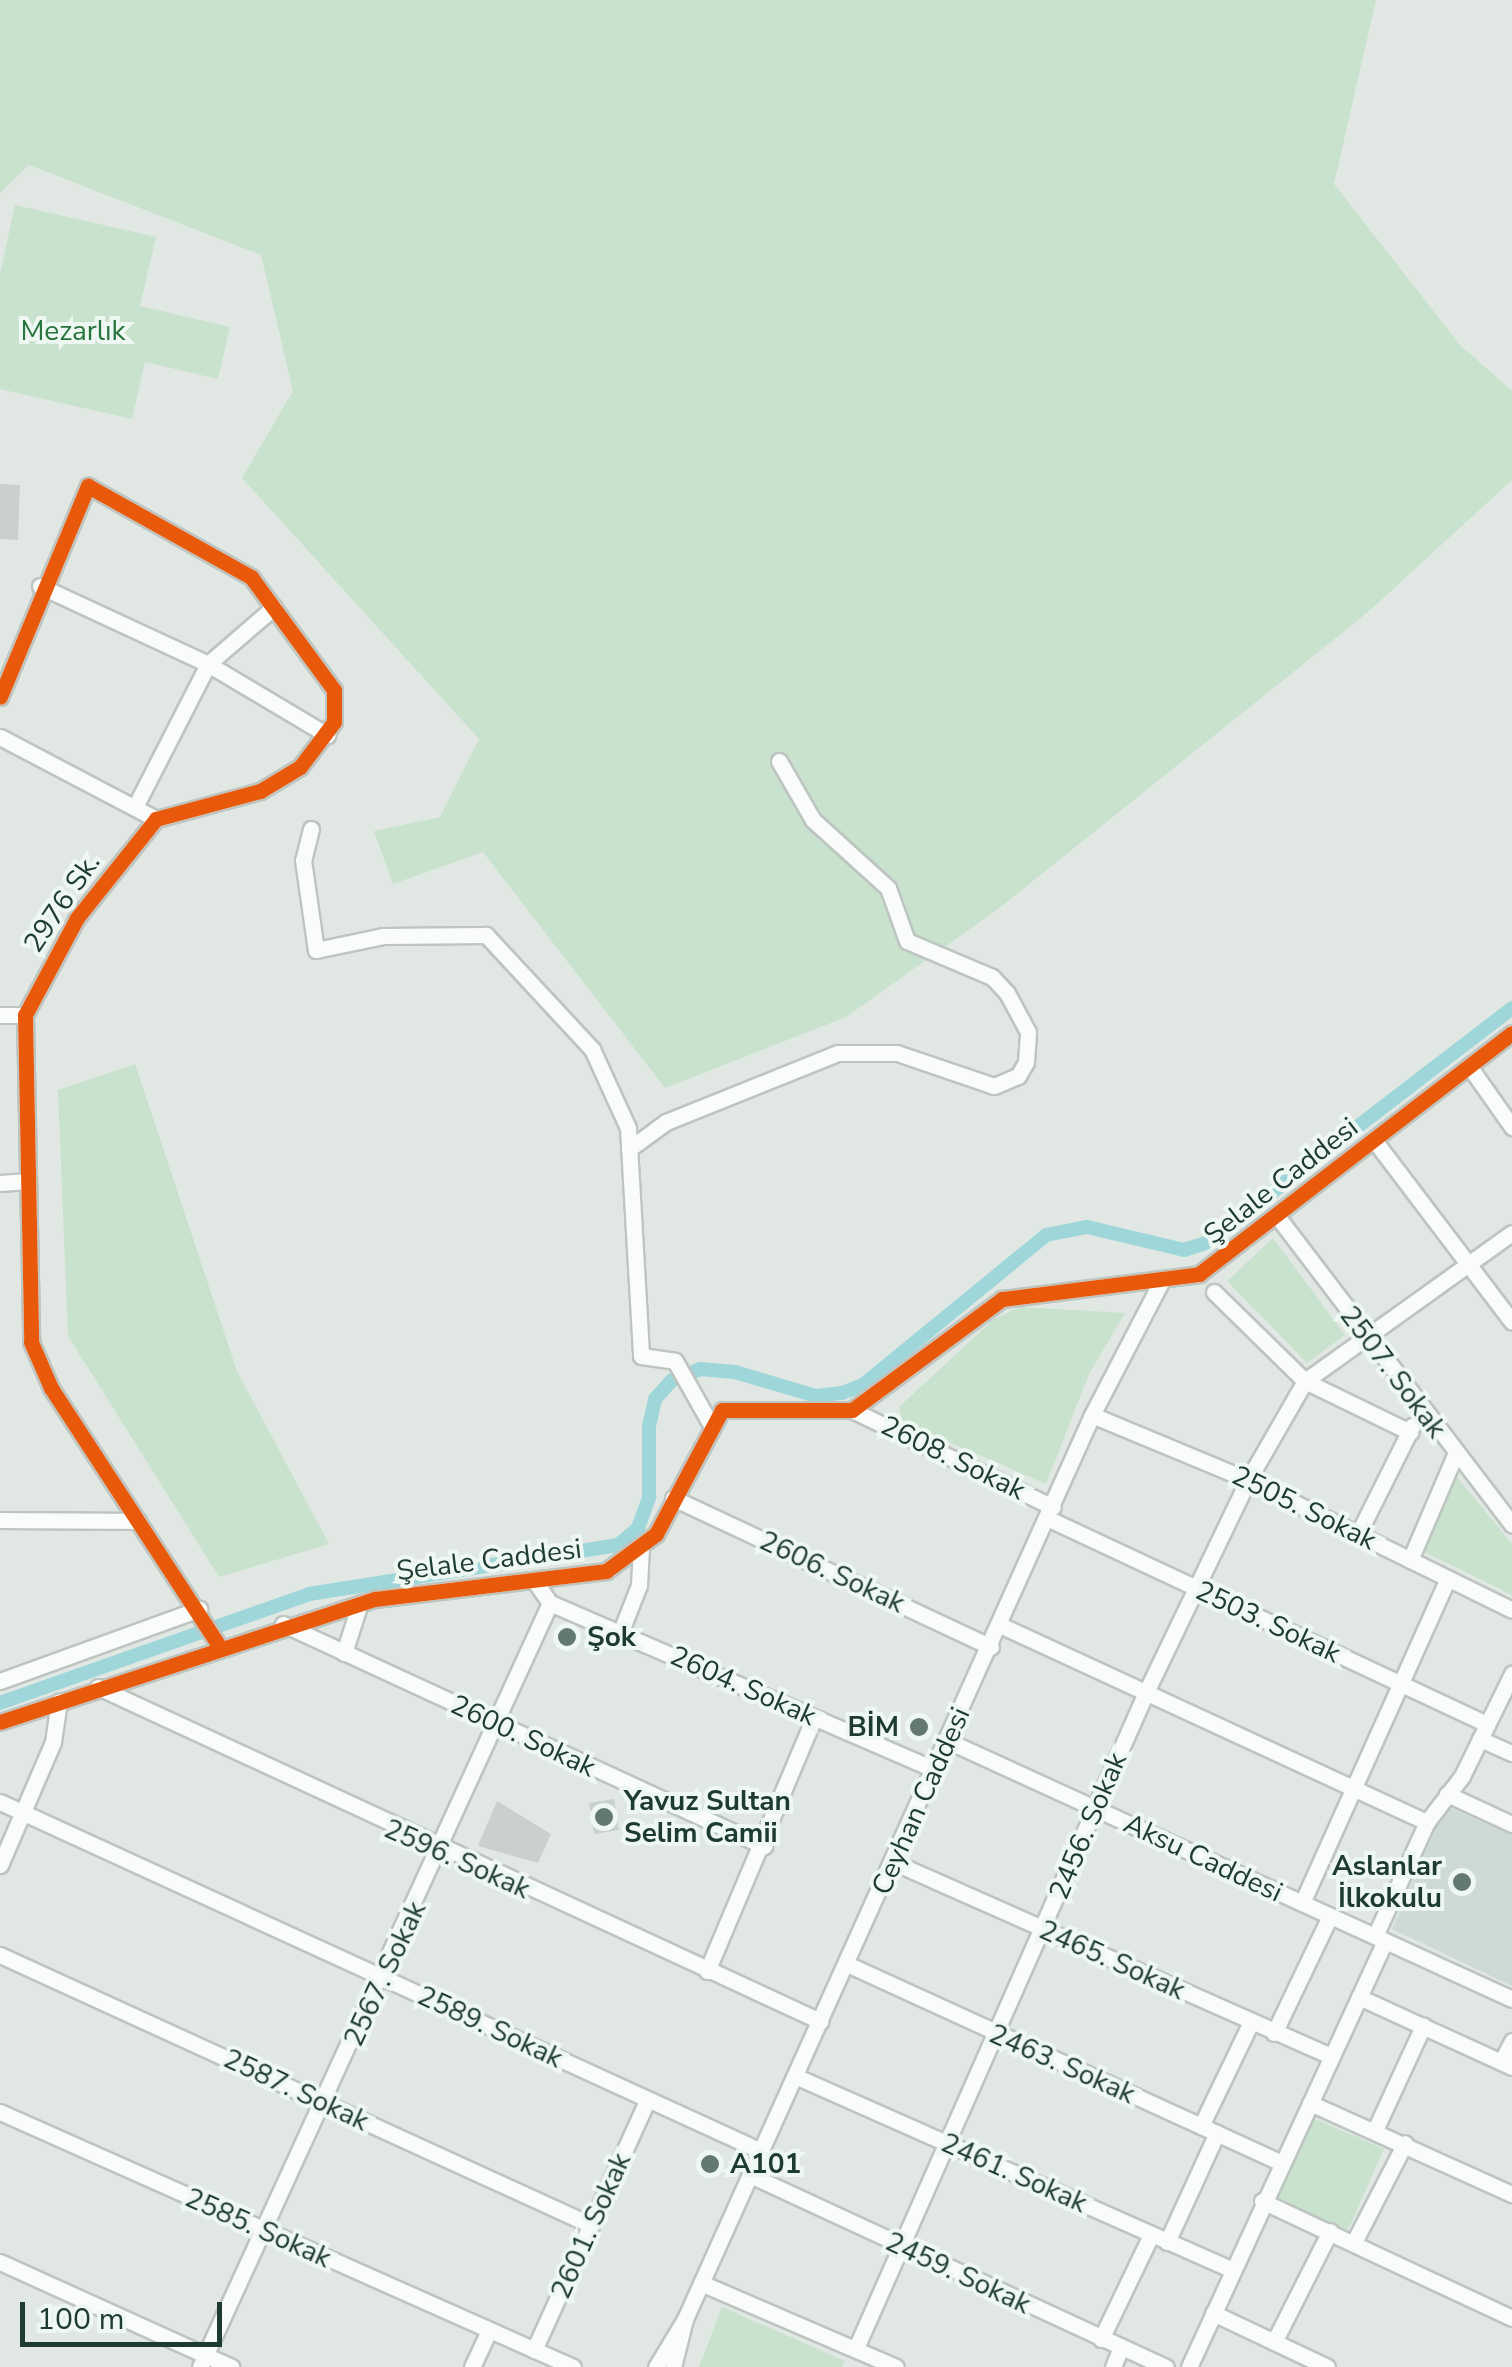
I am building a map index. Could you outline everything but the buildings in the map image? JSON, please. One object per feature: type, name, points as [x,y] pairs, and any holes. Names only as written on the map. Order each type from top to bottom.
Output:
[{"type":"street","points":[[0,697],[40,586],[88,486],[251,576],[331,682],[336,707],[327,734],[300,768],[260,792],[156,820],[137,803],[0,737]]},
{"type":"street","points":[[40,586],[208,664],[327,734]]},
{"type":"street","points":[[137,803],[208,664],[274,606]]},
{"type":"street","points":[[629,1149],[666,1122],[838,1052],[897,1053],[994,1086],[1018,1076],[1026,1062],[1028,1032],[1007,993],[992,977],[908,941],[888,888],[813,820],[779,761]]},
{"type":"street","name":"2976 Sk.","points":[[156,820],[77,918],[25,1016],[31,1342],[50,1388],[199,1609],[219,1646]]},
{"type":"street","points":[[312,830],[303,860],[316,950],[428,934],[486,935],[498,942],[611,1078],[629,1149],[641,1356],[675,1361],[710,1423]]},
{"type":"street","points":[[0,1015],[25,1016]]},
{"type":"street","name":"Şelale Caddesi","points":[[852,1410],[1002,1299],[1160,1284],[1199,1274],[1512,1033]]},
{"type":"street","points":[[1468,1066],[1512,1127]]},
{"type":"street","points":[[1374,1140],[1512,1322]]},
{"type":"street","points":[[0,1183],[28,1181]]},
{"type":"street","name":"2507. Sokak","points":[[1277,1216],[1455,1455],[1509,1515]]},
{"type":"street","name":"2456. Sokak","points":[[856,2348],[1045,1930],[1147,1690],[1248,1480],[1305,1382],[1512,1233]]},
{"type":"street","name":"Ceyhan Caddesi","points":[[656,2367],[702,2283],[1092,1415],[1160,1284]]},
{"type":"street","points":[[1214,1292],[1305,1382],[1410,1432]]},
{"type":"street","points":[[621,1631],[639,1585],[641,1550],[673,1498],[710,1423],[739,1404],[852,1410]]},
{"type":"street","points":[[1358,1534],[1421,1407]]},
{"type":"street","name":"2608. Sokak","points":[[852,1410],[1051,1513]]},
{"type":"street","name":"2505. Sokak","points":[[1092,1415],[1248,1480],[1512,1610]]},
{"type":"street","points":[[1410,1560],[1455,1455]]},
{"type":"street","name":"2606. Sokak","points":[[673,1498],[991,1647]]},
{"type":"street","name":"2503. Sokak","points":[[1051,1513],[1195,1588],[1400,1684],[1484,1732],[1512,1753]]},
{"type":"street","points":[[0,1520],[138,1521]]},
{"type":"street","name":"Şelale Caddesi","points":[[0,1722],[282,1624],[360,1603],[606,1571],[641,1550]]},
{"type":"street","points":[[1302,1903],[1448,1578]]},
{"type":"street","points":[[534,1580],[550,1603]]},
{"type":"street","points":[[344,1653],[360,1603]]},
{"type":"street","name":"2604. Sokak","points":[[550,1603],[935,1770]]},
{"type":"street","name":"2567. Sokak","points":[[203,2361],[384,1977],[550,1603]]},
{"type":"street","points":[[0,1681],[199,1609]]},
{"type":"street","name":"2600. Sokak","points":[[282,1624],[764,1846]]},
{"type":"street","points":[[1000,1625],[1426,1822]]},
{"type":"street","points":[[1190,2367],[1280,2162],[1359,1997],[1426,1822],[1484,1732],[1512,1674]]},
{"type":"street","name":"2596. Sokak","points":[[98,1687],[440,1852],[820,2021]]},
{"type":"street","points":[[0,1865],[53,1742],[59,1701]]},
{"type":"street","points":[[707,1971],[764,1846],[814,1718]]},
{"type":"street","name":"Aksu Caddesi","points":[[948,1741],[1512,1999]]},
{"type":"street","points":[[1447,1794],[1512,1824]]},
{"type":"street","name":"2589. Sokak","points":[[0,1802],[762,2151]]},
{"type":"street","name":"2465. Sokak","points":[[893,1862],[1331,2056]]},
{"type":"street","points":[[1274,2032],[1330,1916]]},
{"type":"street","name":"2587. Sokak","points":[[0,1955],[591,2225]]},
{"type":"street","name":"2463. Sokak","points":[[846,1964],[1280,2162]]},
{"type":"street","points":[[1359,1997],[1506,2064],[1512,2041]]},
{"type":"street","points":[[1200,2126],[1251,2022]]},
{"type":"street","points":[[1375,2130],[1423,2026]]},
{"type":"street","name":"2461. Sokak","points":[[795,2076],[1232,2270]]},
{"type":"street","name":"2601. Sokak","points":[[534,2350],[647,2101]]},
{"type":"street","points":[[1310,2103],[1512,2194]]},
{"type":"street","name":"2585. Sokak","points":[[0,2112],[572,2367]]},
{"type":"street","points":[[1167,2242],[1216,2134]]},
{"type":"street","points":[[1354,2242],[1405,2144]]},
{"type":"street","name":"2459. Sokak","points":[[750,2176],[1166,2367]]},
{"type":"street","points":[[1262,2202],[1512,2318]]},
{"type":"street","points":[[1274,2342],[1330,2231]]},
{"type":"street","points":[[1101,2339],[1151,2235]]},
{"type":"street","points":[[0,2262],[203,2361],[231,2367]]},
{"type":"street","points":[[702,2283],[896,2367]]},
{"type":"street","points":[[1212,2313],[1274,2342],[1300,2362],[1326,2367]]},
{"type":"street","name":"Ceyhan Caddesi","points":[[674,2367],[685,2319]]},
{"type":"street","points":[[472,2367],[488,2331]]},
{"type":"street","points":[[1113,2367],[1121,2348]]},
{"type":"shaded area","name":"Aslanlar İlkokulu","points":[[1446,1806],[1512,1835],[1512,1986],[1392,1929]]},
{"type":"green space","points":[[0,0],[1376,0],[1334,184],[1460,345],[1512,391],[1512,480],[1368,612],[1002,906],[846,1017],[665,1088],[483,852],[393,884],[374,831],[440,817],[479,739],[242,478],[293,391],[261,255],[29,165],[0,193]]},
{"type":"green space","name":"Mezarlık","points":[[15,205],[156,237],[140,306],[230,327],[218,379],[145,362],[132,419],[0,389],[0,274]]},
{"type":"green space","points":[[135,1064],[237,1371],[329,1544],[219,1577],[68,1336],[58,1090]]},
{"type":"green space","points":[[1273,1238],[1345,1335],[1307,1363],[1227,1281]]},
{"type":"green space","points":[[1020,1307],[1125,1313],[1089,1374],[1046,1484],[903,1422],[899,1407],[994,1319]]},
{"type":"green space","points":[[1457,1477],[1512,1544],[1512,1595],[1424,1552]]},
{"type":"green space","points":[[1313,2118],[1384,2149],[1348,2230],[1277,2199]]},
{"type":"green space","points":[[722,2307],[845,2361],[842,2367],[699,2367]]},
{"type":"waterway","points":[[0,1703],[309,1594],[618,1545],[638,1528],[649,1497],[649,1426],[655,1399],[672,1380],[700,1369],[735,1372],[816,1396],[842,1393],[863,1385],[1046,1235],[1087,1227],[1184,1250],[1206,1243],[1512,1008]]},
{"type":"cycle path","points":[[0,697],[88,486],[251,577],[334,690],[334,722],[300,767],[260,791],[156,819],[77,918],[25,1015],[31,1342],[51,1388],[219,1646]]},
{"type":"cycle path","points":[[0,1722],[375,1599],[606,1571],[656,1534],[722,1410],[852,1410],[1002,1299],[1199,1274],[1512,1033]]},
{"type":"place","name":"Şok","points":[[567,1637]]},
{"type":"place","name":"BİM","points":[[919,1727]]},
{"type":"place","name":"Yavuz Sultan Selim Camii","points":[[604,1817]]},
{"type":"place","name":"Aslanlar İlkokulu","points":[[1462,1882]]},
{"type":"place","name":"A101","points":[[710,2164]]}]
